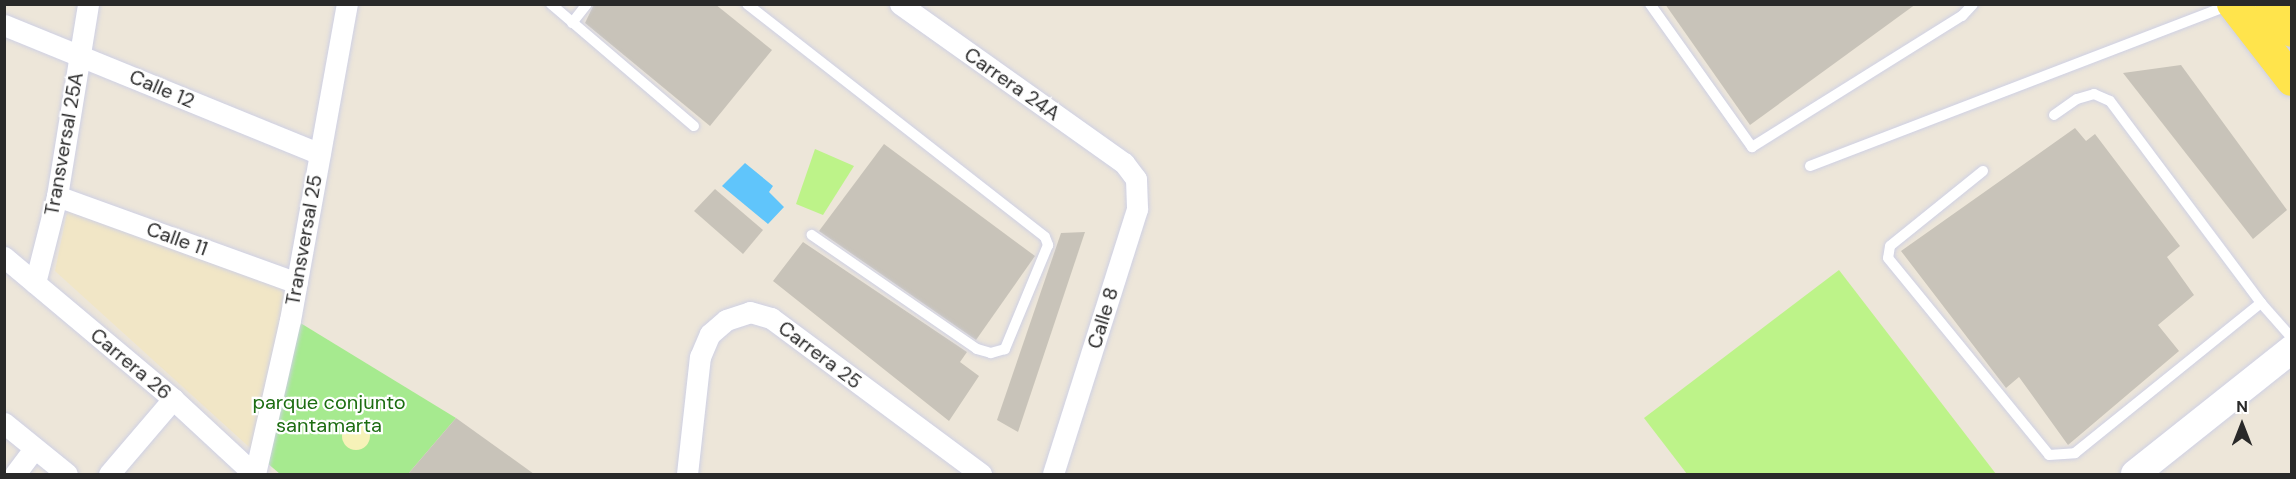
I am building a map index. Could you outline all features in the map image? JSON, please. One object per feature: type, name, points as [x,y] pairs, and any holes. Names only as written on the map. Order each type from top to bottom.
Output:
[{"type":"main road","points":[[2231,4],[2292,80]]},
{"type":"main road","points":[[2271,4],[2292,31]]},
{"type":"street","name":"Transversal 25A","points":[[35,283],[57,196],[88,4]]},
{"type":"street","name":"Transversal 25","points":[[254,474],[297,283],[347,4]]},
{"type":"street","name":"Carrera 24A","points":[[900,4],[1124,164]]},
{"type":"street","name":"Calle 12","points":[[4,25],[320,154]]},
{"type":"street","name":"Calle 8","points":[[1053,474],[1137,209],[1136,179],[1124,164]]},
{"type":"street","name":"Calle 11","points":[[57,196],[297,283]]},
{"type":"street","name":"Carrera 26","points":[[4,257],[173,399],[254,474]]},
{"type":"street","name":"Carrera 25","points":[[687,474],[700,357],[710,334],[726,320],[750,312],[771,318],[981,474]]},
{"type":"street","points":[[2135,474],[2292,349]]},
{"type":"street","points":[[109,474],[173,399]]},
{"type":"street","points":[[4,423],[67,474]]},
{"type":"street","points":[[15,474],[34,449]]},
{"type":"lane","points":[[551,4],[694,126]]},
{"type":"lane","points":[[572,23],[587,4]]},
{"type":"lane","points":[[747,4],[1045,237],[1048,245],[1005,349],[991,353],[977,349],[812,235]]},
{"type":"lane","points":[[1650,4],[1752,147],[1962,16],[1973,4]]},
{"type":"lane","points":[[1810,166],[2231,4]]},
{"type":"lane","points":[[2054,115],[2077,99],[2094,94],[2110,101],[2261,303],[2292,338]]},
{"type":"lane","points":[[1983,171],[1890,246],[1888,258],[2049,455],[2075,453],[2261,303]]},
{"type":"shaded area","points":[[70,198],[290,281],[259,456],[55,271]]},
{"type":"green space","points":[[815,149],[854,166],[823,215],[796,204]]},
{"type":"green space","points":[[1839,270],[1996,474],[1687,474],[1644,418]]},
{"type":"green space","name":"parque conjunto santamarta","points":[[284,313],[456,418],[408,474],[280,474],[259,456]]},
{"type":"sand","points":[[356,422],[366,426],[370,436],[366,446],[356,450],[346,446],[342,436],[346,426]]},
{"type":"water","points":[[745,163],[773,186],[769,192],[784,207],[768,224],[722,186]]},
{"type":"building","points":[[594,4],[715,4],[772,50],[710,126],[585,23]]},
{"type":"building","points":[[1665,4],[1916,4],[1750,125]]},
{"type":"building","points":[[2181,65],[2287,210],[2253,239],[2123,73]]},
{"type":"building","points":[[2075,128],[2086,141],[2095,134],[2180,246],[2167,257],[2194,295],[2158,325],[2179,351],[2068,445],[2019,377],[2006,388],[1901,251]]},
{"type":"building","points":[[884,144],[1035,256],[976,340],[819,231]]},
{"type":"building","points":[[715,189],[763,230],[743,254],[694,211]]},
{"type":"building","points":[[1085,232],[1018,432],[997,420],[1061,233]]},
{"type":"building","points":[[803,242],[967,352],[960,362],[979,376],[949,421],[773,281]]},
{"type":"building","points":[[456,418],[534,474],[408,474]]}]
